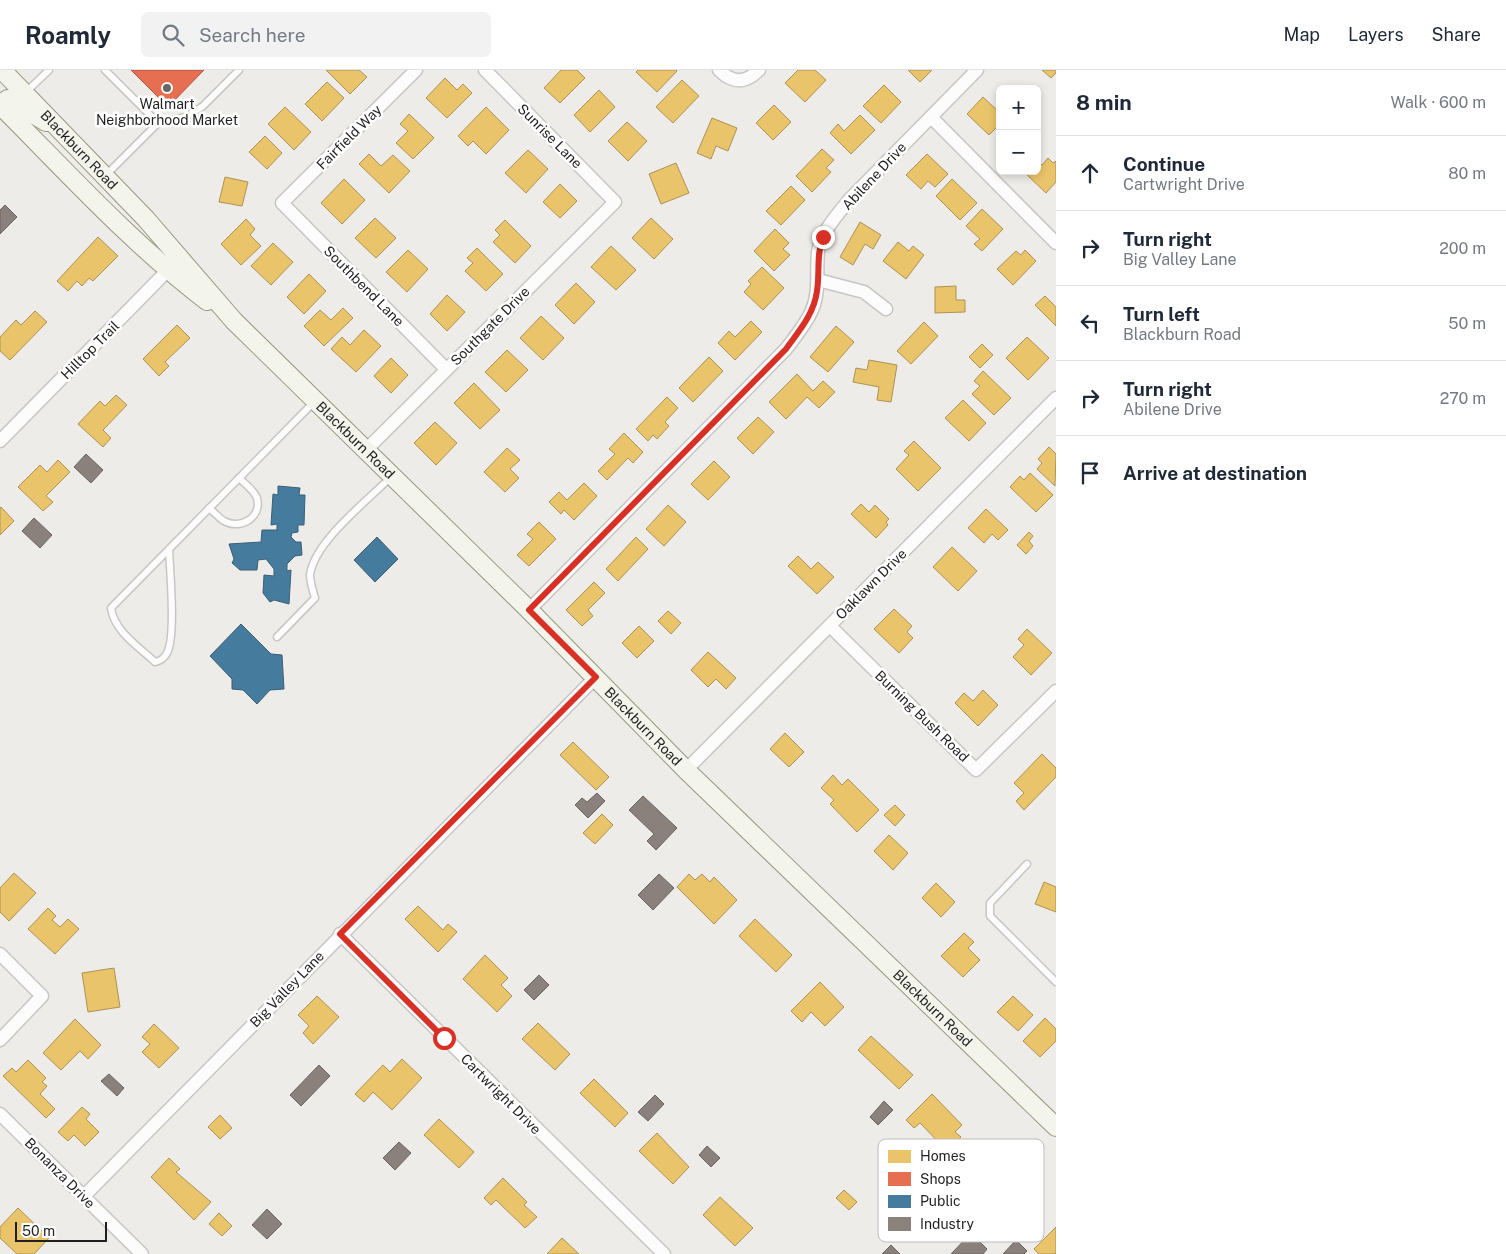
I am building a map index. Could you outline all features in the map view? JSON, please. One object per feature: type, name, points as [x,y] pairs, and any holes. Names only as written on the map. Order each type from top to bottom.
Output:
[{"type":"main road","name":"Blackburn Road","points":[[2,70],[105,175],[174,264]]},
{"type":"main road","points":[[0,105],[6,100],[13,101],[66,134]]},
{"type":"main road","name":"Blackburn Road","points":[[0,105],[87,192],[174,264],[234,321],[529,610],[686,770],[1056,1127]]},
{"type":"main road","points":[[87,192],[105,175]]},
{"type":"street","name":"Fairfield Way","points":[[282,204],[416,70]]},
{"type":"street","name":"Sunrise Lane","points":[[485,70],[615,202]]},
{"type":"street","points":[[719,70],[732,81],[743,81],[759,70]]},
{"type":"street","name":"Abilene Drive","points":[[529,610],[786,349],[813,309],[818,280],[818,251],[823,237],[835,218],[856,192],[977,70]]},
{"type":"street","points":[[931,117],[1056,243]]},
{"type":"street","name":"Southgate Drive","points":[[365,450],[615,202]]},
{"type":"street","name":"Southbend Lane","points":[[282,204],[446,369]]},
{"type":"street","name":"Hilltop Trail","points":[[0,441],[174,264]]},
{"type":"street","points":[[818,280],[864,292],[886,310]]},
{"type":"street","name":"Oaklawn Drive","points":[[686,770],[1056,398]]},
{"type":"street","name":"Burning Bush Road","points":[[830,626],[976,770],[1056,691]]},
{"type":"street","name":"Big Valley Lane","points":[[84,1196],[340,934],[596,677]]},
{"type":"street","name":"Cartwright Drive","points":[[340,934],[664,1254]]},
{"type":"street","points":[[0,954],[42,996],[0,1040]]},
{"type":"street","name":"Bonanza Drive","points":[[0,1114],[142,1254]]},
{"type":"lane","points":[[25,93],[49,70]]},
{"type":"lane","points":[[105,70],[158,123]]},
{"type":"lane","points":[[105,175],[158,123],[186,117],[203,106],[239,70]]},
{"type":"lane","points":[[169,549],[171,639],[167,654],[162,660],[155,662],[120,629],[112,619],[111,608],[209,508],[315,401]]},
{"type":"lane","points":[[277,637],[315,598],[310,578],[312,565],[323,544],[392,476]]},
{"type":"lane","points":[[209,508],[224,521],[230,523],[246,523],[251,519],[255,512],[257,499],[254,492],[239,478]]},
{"type":"lane","points":[[1027,864],[990,903],[990,916],[1056,982]]},
{"type":"building: Homes","points":[[326,70],[359,70],[367,77],[350,94]]},
{"type":"building: Homes","points":[[561,70],[577,70],[585,78],[560,103],[544,88]]},
{"type":"building: Homes","points":[[638,70],[677,71],[657,92],[636,72]]},
{"type":"building: Homes","points":[[798,70],[815,70],[826,80],[805,102],[785,83]]},
{"type":"building: Homes","points":[[908,70],[932,70],[920,82]]},
{"type":"building: Homes","points":[[1042,70],[1056,70],[1056,73],[1051,78]]},
{"type":"building: Homes","points":[[445,78],[457,90],[463,84],[472,93],[447,118],[426,98]]},
{"type":"building: Homes","points":[[682,80],[699,96],[673,123],[656,107]]},
{"type":"building: Homes","points":[[327,82],[344,98],[322,121],[305,104]]},
{"type":"building: Homes","points":[[884,85],[901,102],[881,123],[863,106]]},
{"type":"building: Homes","points":[[599,90],[615,107],[590,132],[574,115]]},
{"type":"building: Homes","points":[[983,97],[996,109],[996,128],[989,135],[967,114]]},
{"type":"building: Homes","points":[[774,105],[791,122],[773,140],[756,123]]},
{"type":"building: Homes","points":[[285,107],[311,132],[294,150],[268,124]]},
{"type":"building: Homes","points":[[486,107],[509,130],[486,154],[473,141],[468,146],[458,136]]},
{"type":"building: Homes","points":[[409,114],[434,138],[413,159],[396,143],[408,131],[400,124]]},
{"type":"building: Homes","points":[[860,115],[875,130],[851,154],[830,133],[838,124],[844,131]]},
{"type":"building: Homes","points":[[712,118],[737,128],[728,151],[716,146],[711,159],[697,153]]},
{"type":"building: Homes","points":[[627,122],[647,141],[628,161],[608,141]]},
{"type":"building: Homes","points":[[265,136],[282,153],[267,169],[249,152]]},
{"type":"building: Homes","points":[[822,149],[834,160],[826,168],[831,172],[812,192],[796,176]]},
{"type":"building: Homes","points":[[528,150],[548,169],[526,193],[505,173]]},
{"type":"building: Homes","points":[[369,154],[381,166],[393,155],[410,171],[389,193],[359,164]]},
{"type":"building: Homes","points":[[927,154],[948,174],[935,187],[928,181],[921,189],[906,175]]},
{"type":"building: Homes","points":[[1048,158],[1053,163],[1056,161],[1056,182],[1046,193],[1027,175],[1041,175],[1042,165]]},
{"type":"building: Homes","points":[[676,163],[689,193],[661,204],[649,174]]},
{"type":"building: Homes","points":[[225,177],[248,182],[242,206],[219,202]]},
{"type":"building: Homes","points":[[344,179],[365,200],[342,224],[321,203]]},
{"type":"building: Homes","points":[[952,179],[977,203],[960,220],[936,196]]},
{"type":"building: Homes","points":[[560,184],[577,201],[560,218],[543,202]]},
{"type":"building: Homes","points":[[791,186],[805,200],[781,225],[766,211]]},
{"type":"building: Homes","points":[[982,209],[1003,229],[982,251],[974,244],[980,239],[966,226]]},
{"type":"building: Homes","points":[[375,218],[396,238],[376,258],[355,238]]},
{"type":"building: Homes","points":[[651,218],[673,239],[654,259],[632,238]]},
{"type":"building: Homes","points":[[246,219],[255,229],[250,235],[261,246],[241,265],[221,244]]},
{"type":"building: Homes","points":[[505,220],[531,246],[515,263],[493,242],[500,235],[495,230]]},
{"type":"building: Homes","points":[[860,222],[881,235],[873,249],[865,244],[853,265],[840,257]]},
{"type":"building: Homes","points":[[775,229],[789,243],[783,249],[790,255],[774,271],[754,251]]},
{"type":"building: Homes","points":[[98,237],[118,256],[93,281],[89,278],[82,286],[77,281],[68,291],[57,281]]},
{"type":"building: Homes","points":[[898,242],[909,251],[913,246],[924,255],[906,279],[883,261]]},
{"type":"building: Homes","points":[[273,243],[293,262],[271,285],[251,266]]},
{"type":"building: Homes","points":[[611,246],[636,270],[616,290],[591,267]]},
{"type":"building: Homes","points":[[477,248],[503,274],[486,291],[465,271],[473,263],[467,258]]},
{"type":"building: Homes","points":[[408,250],[428,269],[407,292],[386,272]]},
{"type":"building: Homes","points":[[1025,250],[1036,261],[1013,285],[997,269],[1016,251],[1021,255]]},
{"type":"building: Homes","points":[[762,267],[784,288],[763,310],[744,292],[751,284],[748,281]]},
{"type":"building: Homes","points":[[309,274],[326,291],[304,314],[287,297]]},
{"type":"building: Homes","points":[[576,283],[595,302],[574,324],[555,305]]},
{"type":"building: Homes","points":[[956,286],[956,300],[965,300],[965,312],[935,313],[935,287]]},
{"type":"building: Homes","points":[[447,295],[465,312],[447,331],[430,314]]},
{"type":"building: Homes","points":[[1045,296],[1056,307],[1056,326],[1035,305]]},
{"type":"building: Homes","points":[[343,308],[353,318],[324,346],[304,326],[320,310],[331,320]]},
{"type":"building: Homes","points":[[35,311],[47,322],[10,360],[0,351],[0,337],[16,320],[21,325]]},
{"type":"building: Homes","points":[[541,316],[564,338],[543,360],[520,338]]},
{"type":"building: Homes","points":[[751,321],[762,332],[735,360],[718,343],[729,331],[735,337]]},
{"type":"building: Homes","points":[[924,322],[938,336],[911,364],[897,351]]},
{"type":"building: Homes","points":[[177,325],[190,338],[165,362],[169,366],[159,376],[143,359]]},
{"type":"building: Homes","points":[[836,326],[854,342],[828,372],[810,357]]},
{"type":"building: Homes","points":[[364,330],[381,346],[356,372],[331,349],[342,337],[350,345]]},
{"type":"building: Homes","points":[[1027,337],[1049,358],[1028,380],[1006,358]]},
{"type":"building: Homes","points":[[982,344],[993,355],[980,368],[969,357]]},
{"type":"building: Homes","points":[[507,350],[528,370],[506,392],[485,372]]},
{"type":"building: Homes","points":[[709,357],[723,371],[693,402],[679,388]]},
{"type":"building: Homes","points":[[391,358],[408,375],[391,393],[374,376]]},
{"type":"building: Homes","points":[[869,360],[897,365],[891,402],[877,400],[879,387],[853,382],[856,368],[867,370]]},
{"type":"building: Homes","points":[[983,371],[1011,398],[994,415],[972,394],[980,386],[974,381]]},
{"type":"building: Homes","points":[[797,374],[813,391],[823,381],[835,392],[819,408],[807,397],[786,419],[769,402]]},
{"type":"building: Homes","points":[[474,383],[500,410],[480,429],[454,403]]},
{"type":"building: Homes","points":[[116,395],[127,405],[103,430],[111,438],[103,447],[78,424],[100,401],[105,406]]},
{"type":"building: Homes","points":[[667,397],[678,408],[665,422],[669,426],[657,439],[653,435],[648,441],[636,429]]},
{"type":"building: Homes","points":[[963,400],[986,423],[969,441],[945,418]]},
{"type":"building: Homes","points":[[758,417],[774,432],[753,454],[737,438]]},
{"type":"building: Homes","points":[[435,422],[457,443],[436,465],[414,443]]},
{"type":"building: Homes","points":[[624,433],[643,452],[633,463],[628,458],[607,480],[598,471],[615,454],[609,449]]},
{"type":"building: Homes","points":[[914,441],[941,468],[918,491],[896,469],[909,455],[904,451]]},
{"type":"building: Homes","points":[[1049,447],[1056,454],[1055,486],[1037,469],[1042,463],[1038,459]]},
{"type":"building: Homes","points":[[507,448],[520,460],[510,469],[519,478],[505,492],[484,472]]},
{"type":"building: Homes","points":[[58,460],[70,472],[46,496],[53,502],[43,511],[18,487],[40,465],[47,472]]},
{"type":"building: Homes","points":[[714,461],[730,477],[708,500],[691,484]]},
{"type":"building: Homes","points":[[1030,473],[1053,495],[1036,512],[1010,487],[1020,476],[1024,480]]},
{"type":"building: Homes","points":[[584,483],[597,496],[574,520],[564,510],[561,514],[549,502],[559,492],[567,500]]},
{"type":"building: Homes","points":[[861,504],[869,512],[875,505],[889,519],[886,522],[888,525],[876,538],[851,514]]},
{"type":"building: Homes","points":[[668,505],[686,522],[664,546],[646,529]]},
{"type":"building: Homes","points":[[0,508],[14,521],[0,535]]},
{"type":"building: Homes","points":[[986,509],[1008,530],[998,540],[992,534],[984,543],[968,528]]},
{"type":"building: Homes","points":[[539,522],[556,539],[529,566],[517,555],[533,539],[527,534]]},
{"type":"building: Homes","points":[[1029,532],[1033,536],[1029,541],[1033,546],[1026,554],[1017,545]]},
{"type":"building: Homes","points":[[636,537],[648,549],[618,581],[606,569]]},
{"type":"building: Homes","points":[[952,547],[977,571],[958,591],[933,567]]},
{"type":"building: Homes","points":[[798,556],[811,569],[818,562],[834,577],[817,594],[788,566]]},
{"type":"building: Homes","points":[[594,582],[605,593],[588,610],[593,616],[582,626],[566,610]]},
{"type":"building: Homes","points":[[894,609],[912,626],[907,632],[913,638],[899,653],[874,629]]},
{"type":"building: Homes","points":[[668,611],[681,623],[671,634],[658,621]]},
{"type":"building: Homes","points":[[639,626],[654,641],[637,658],[622,643]]},
{"type":"building: Homes","points":[[1027,629],[1052,653],[1031,675],[1013,657],[1024,645],[1018,639]]},
{"type":"building: Homes","points":[[708,652],[736,678],[726,689],[716,679],[708,687],[691,670]]},
{"type":"building: Homes","points":[[983,690],[998,705],[978,726],[955,703],[964,693],[973,701]]},
{"type":"building: Homes","points":[[785,733],[804,752],[789,767],[770,749]]},
{"type":"building: Homes","points":[[573,742],[609,777],[596,790],[560,755]]},
{"type":"building: Homes","points":[[1042,754],[1056,768],[1056,777],[1024,810],[1016,801],[1024,793],[1014,783]]},
{"type":"building: Homes","points":[[833,775],[842,785],[848,779],[879,810],[857,832],[830,804],[834,800],[821,788]]},
{"type":"building: Homes","points":[[895,805],[905,815],[895,826],[884,815]]},
{"type":"building: Homes","points":[[602,814],[613,825],[595,844],[583,833]]},
{"type":"building: Homes","points":[[889,835],[908,853],[893,870],[874,851]]},
{"type":"building: Homes","points":[[14,873],[36,893],[9,921],[0,912],[0,888]]},
{"type":"building: Homes","points":[[689,874],[695,880],[702,874],[710,882],[714,877],[737,900],[714,924],[677,887]]},
{"type":"building: Homes","points":[[1044,882],[1056,887],[1056,912],[1035,904]]},
{"type":"building: Homes","points":[[936,883],[955,902],[941,917],[922,898]]},
{"type":"building: Homes","points":[[418,906],[443,930],[448,924],[457,932],[438,952],[405,919]]},
{"type":"building: Homes","points":[[48,908],[56,916],[52,920],[60,927],[68,919],[79,929],[55,954],[28,929]]},
{"type":"building: Homes","points":[[755,919],[792,955],[776,972],[739,936]]},
{"type":"building: Homes","points":[[964,933],[974,942],[968,948],[980,960],[963,977],[941,956]]},
{"type":"building: Homes","points":[[485,955],[508,978],[501,985],[512,996],[497,1012],[463,979]]},
{"type":"building: Homes","points":[[114,968],[120,1007],[88,1012],[82,973]]},
{"type":"building: Homes","points":[[820,982],[844,1007],[825,1026],[811,1012],[802,1022],[791,1011]]},
{"type":"building: Homes","points":[[317,996],[339,1017],[313,1044],[303,1033],[309,1026],[298,1015]]},
{"type":"building: Homes","points":[[1013,996],[1033,1015],[1018,1031],[997,1012]]},
{"type":"building: Homes","points":[[1045,1018],[1056,1029],[1056,1041],[1040,1057],[1023,1041]]},
{"type":"building: Homes","points":[[75,1019],[101,1045],[88,1059],[80,1051],[61,1070],[43,1053]]},
{"type":"building: Homes","points":[[538,1023],[570,1054],[555,1070],[522,1039]]},
{"type":"building: Homes","points":[[154,1024],[179,1048],[159,1068],[142,1052],[150,1044],[142,1037]]},
{"type":"building: Homes","points":[[871,1036],[913,1075],[899,1089],[858,1050]]},
{"type":"building: Homes","points":[[402,1059],[422,1078],[392,1110],[373,1092],[364,1102],[355,1094],[383,1065],[390,1072]]},
{"type":"building: Homes","points":[[28,1060],[46,1078],[42,1082],[47,1086],[40,1094],[55,1109],[46,1118],[3,1076],[12,1068],[16,1072]]},
{"type":"building: Homes","points":[[594,1079],[628,1113],[615,1127],[580,1093]]},
{"type":"building: Homes","points":[[932,1094],[962,1125],[955,1132],[961,1137],[959,1139],[935,1139],[920,1123],[914,1128],[906,1120]]},
{"type":"building: Homes","points":[[82,1107],[90,1114],[86,1119],[99,1132],[85,1146],[74,1135],[68,1141],[58,1132]]},
{"type":"building: Homes","points":[[220,1115],[232,1128],[220,1139],[208,1127]]},
{"type":"building: Homes","points":[[439,1119],[474,1152],[459,1168],[424,1135]]},
{"type":"building: Homes","points":[[657,1133],[689,1167],[673,1184],[639,1151]]},
{"type":"building: Homes","points":[[169,1158],[180,1169],[176,1172],[211,1202],[194,1220],[151,1177]]},
{"type":"building: Homes","points":[[503,1178],[527,1202],[524,1205],[537,1217],[525,1228],[496,1200],[491,1205],[484,1198]]},
{"type":"building: Homes","points":[[844,1190],[857,1202],[849,1210],[836,1198]]},
{"type":"building: Homes","points":[[720,1197],[753,1228],[735,1246],[703,1215]]},
{"type":"building: Homes","points":[[18,1208],[49,1238],[34,1254],[17,1254],[0,1238],[0,1227]]},
{"type":"building: Homes","points":[[219,1213],[232,1226],[222,1236],[209,1224]]},
{"type":"building: Homes","points":[[1056,1227],[1056,1254],[1039,1254],[1034,1249],[1041,1242],[1044,1242],[1044,1239]]},
{"type":"building: Homes","points":[[562,1238],[579,1254],[547,1254]]},
{"type":"building: Shops","name":"Walmart Neighborhood Market","points":[[131,70],[204,70],[168,107]]},
{"type":"building: Public","points":[[278,486],[300,488],[299,495],[305,495],[304,525],[298,525],[298,532],[292,533],[291,537],[296,542],[301,542],[302,555],[295,556],[287,564],[287,571],[291,570],[289,604],[274,600],[270,602],[263,593],[264,575],[274,576],[274,569],[266,559],[258,560],[257,570],[240,570],[232,563],[234,559],[229,544],[261,542],[262,530],[277,530],[277,524],[271,525],[273,494],[278,495]]},
{"type":"building: Public","points":[[377,537],[398,559],[375,582],[354,560]]},
{"type":"building: Public","points":[[241,624],[271,654],[282,655],[284,689],[270,690],[257,704],[243,690],[232,689],[232,679],[210,656]]},
{"type":"building: Industry","points":[[5,205],[17,217],[0,234],[0,210]]},
{"type":"building: Industry","points":[[86,454],[103,470],[91,483],[74,467]]},
{"type":"building: Industry","points":[[34,518],[52,535],[40,548],[22,531]]},
{"type":"building: Industry","points":[[597,793],[605,801],[588,818],[575,805],[582,798],[587,802]]},
{"type":"building: Industry","points":[[643,796],[677,828],[656,850],[647,841],[654,834],[629,810]]},
{"type":"building: Industry","points":[[659,874],[674,888],[653,910],[638,895]]},
{"type":"building: Industry","points":[[539,975],[549,985],[534,1000],[524,990]]},
{"type":"building: Industry","points":[[319,1065],[330,1076],[301,1106],[290,1095]]},
{"type":"building: Industry","points":[[109,1074],[124,1088],[117,1096],[101,1081]]},
{"type":"building: Industry","points":[[655,1095],[664,1104],[648,1121],[638,1112]]},
{"type":"building: Industry","points":[[884,1101],[893,1110],[878,1125],[870,1117]]},
{"type":"building: Industry","points":[[399,1142],[411,1153],[395,1170],[383,1158]]},
{"type":"building: Industry","points":[[707,1146],[720,1158],[711,1167],[699,1155]]},
{"type":"building: Industry","points":[[267,1209],[282,1224],[267,1239],[252,1225]]},
{"type":"building: Industry","points":[[962,1242],[980,1242],[987,1249],[983,1254],[951,1254]]},
{"type":"building: Industry","points":[[1014,1242],[1018,1242],[1027,1251],[1024,1254],[1003,1254]]},
{"type":"building: Industry","points":[[891,1245],[900,1254],[882,1254]]},
{"type":"place","name":"Walmart Neighborhood Market","points":[[167,88]]},
{"type":"route","points":[[444,1038],[340,934],[412,864],[596,677],[529,610],[786,349],[813,309],[817,290],[818,251],[823,237]]}]
